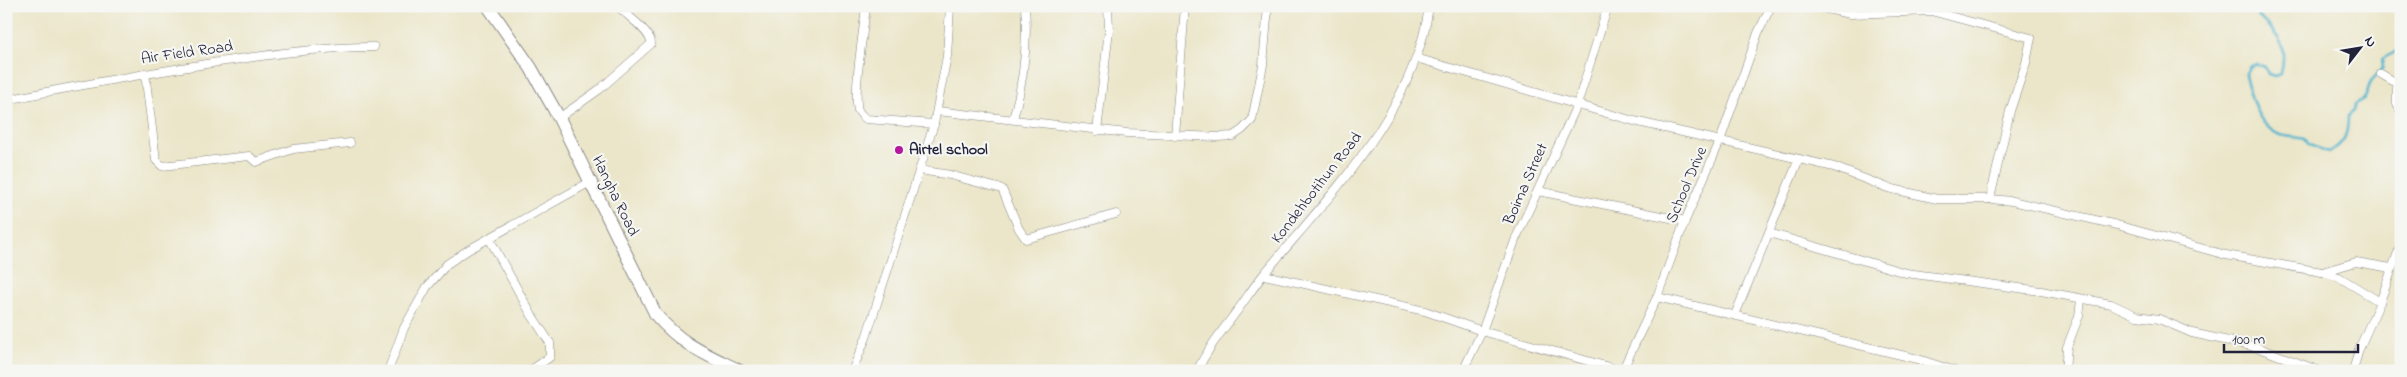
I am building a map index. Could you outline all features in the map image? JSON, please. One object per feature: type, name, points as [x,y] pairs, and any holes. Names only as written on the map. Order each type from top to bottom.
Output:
[{"type":"highway","name":"Hangha Road","points":[[488,6],[531,68],[558,118],[656,315],[686,345],[740,371]]},
{"type":"street","points":[[558,118],[600,89],[651,44],[652,38],[648,32],[618,6]]},
{"type":"street","points":[[866,6],[857,92],[858,109],[861,116],[866,119],[934,124]]},
{"type":"street","points":[[852,371],[866,338],[934,124],[947,56],[950,6]]},
{"type":"street","points":[[1013,119],[1025,68],[1026,6]]},
{"type":"street","points":[[1097,131],[1109,30],[1108,6]]},
{"type":"street","points":[[1176,136],[1185,6]]},
{"type":"street","points":[[937,111],[1097,131],[1176,136],[1232,136],[1242,130],[1252,120],[1263,65],[1268,6]]},
{"type":"street","name":"Kondehbotihun Road","points":[[1197,371],[1209,347],[1264,275],[1310,222],[1386,122],[1400,96],[1423,41],[1429,6]]},
{"type":"street","name":"Boima Street","points":[[1463,371],[1482,331],[1516,238],[1577,105],[1608,6]]},
{"type":"street","name":"School Drive","points":[[1622,371],[1657,297],[1686,221],[1720,141],[1758,33],[1771,6]]},
{"type":"street","points":[[1813,6],[1850,14],[1932,9],[2031,38],[2010,111],[1990,199]]},
{"type":"street","name":"Air Field Road","points":[[6,100],[145,73],[281,54],[374,47]]},
{"type":"street","points":[[1416,58],[1634,121],[1834,167],[1888,188],[1937,198],[1990,199],[2053,210],[2099,220],[2226,255],[2322,272],[2339,277],[2380,302]]},
{"type":"street","points":[[145,73],[156,160],[162,166],[249,156],[256,162],[293,149],[350,143]]},
{"type":"street","points":[[2381,74],[2400,85],[2397,88],[2397,104],[2401,112]]},
{"type":"street","points":[[1735,315],[1799,159]]},
{"type":"street","points":[[920,170],[950,175],[1002,189],[1019,230],[1026,239],[1116,214]]},
{"type":"street","points":[[388,371],[404,328],[436,276],[468,250],[590,182]]},
{"type":"street","points":[[1538,191],[1686,221]]},
{"type":"street","points":[[1769,233],[1906,272],[2041,291],[2081,300],[2111,304],[2136,316],[2159,319],[2192,333],[2256,347],[2320,371]]},
{"type":"street","points":[[490,238],[531,314],[550,343],[550,356],[530,371]]},
{"type":"street","points":[[2353,371],[2359,350],[2380,302],[2401,244]]},
{"type":"street","points":[[2322,272],[2339,265],[2356,262],[2391,268]]},
{"type":"street","points":[[1264,275],[1425,311],[1482,331],[1622,371]]},
{"type":"street","points":[[1657,297],[1918,359],[1955,371]]},
{"type":"street","points":[[2065,371],[2067,347],[2080,316],[2081,300]]},
{"type":"waterway","points":[[2267,6],[2258,16],[2280,40],[2283,63],[2281,74],[2275,76],[2268,74],[2265,67],[2257,64],[2249,67],[2245,75],[2256,110],[2266,126],[2273,131],[2281,135],[2305,139],[2309,145],[2329,152],[2335,149],[2345,137],[2348,115],[2354,110],[2355,104],[2365,98],[2371,81],[2383,68],[2382,59],[2401,49]]},
{"type":"place","name":"Airtel school","points":[[899,150]]}]
